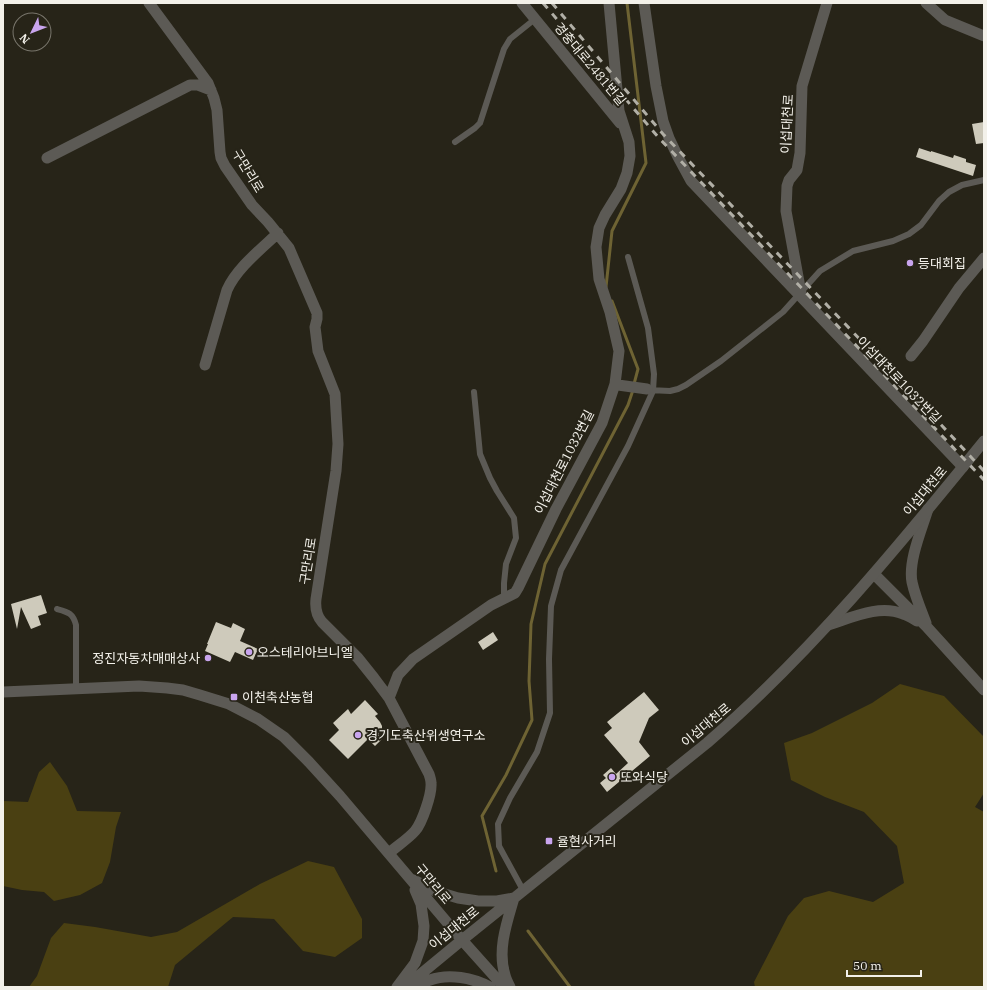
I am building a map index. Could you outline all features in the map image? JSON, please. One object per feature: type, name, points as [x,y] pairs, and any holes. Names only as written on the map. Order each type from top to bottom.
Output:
[{"type":"street","points":[[149,3],[195,65],[190,85]]},
{"type":"street","name":"경충대로2481번길","points":[[522,3],[624,127]]},
{"type":"street","name":"이섭대천로1032번길","points":[[389,698],[398,675],[413,659],[491,605],[515,593],[556,509],[602,423],[615,384],[619,351],[610,312],[598,279],[596,247],[599,228],[621,189],[627,173],[630,156],[629,142],[619,111],[609,3]]},
{"type":"street","name":"이섭대천로1032번길","points":[[644,3],[656,86],[663,121],[668,138],[691,181],[800,294],[963,468]]},
{"type":"street","name":"이섭대천로","points":[[800,294],[786,211],[788,186],[789,180],[797,170],[800,153],[802,86],[827,3]]},
{"type":"street","points":[[926,3],[945,20],[984,36]]},
{"type":"street","name":"구만리로","points":[[195,65],[208,83],[217,110],[220,152],[225,166],[252,205],[278,233],[289,248],[317,313],[315,327],[318,351],[335,394],[338,444],[336,471],[316,599],[316,612],[318,618],[358,658],[389,698],[429,774],[431,782],[431,790],[422,819],[418,826],[414,832],[389,853]]},
{"type":"street","points":[[47,158],[190,85],[198,85],[211,90]]},
{"type":"street","points":[[205,365],[227,290],[238,272],[278,233]]},
{"type":"street","points":[[911,356],[959,288],[984,258]]},
{"type":"street","points":[[618,385],[650,390]]},
{"type":"street","name":"이섭대천로","points":[[405,987],[728,725],[768,687],[828,625],[874,574],[984,441]]},
{"type":"street","points":[[926,626],[912,581],[912,564],[928,509]]},
{"type":"street","points":[[874,574],[926,626],[984,690]]},
{"type":"street","points":[[828,625],[878,610],[902,613],[926,626]]},
{"type":"street","name":"구만리로","points":[[3,692],[139,686],[167,688],[228,704],[258,719],[284,737],[309,762],[504,987]]},
{"type":"street","points":[[409,877],[435,891],[458,898],[478,901],[497,901],[514,898],[504,940],[502,957],[505,975],[510,987]]},
{"type":"street","points":[[397,987],[415,963],[423,941],[424,926],[421,904],[409,877]]},
{"type":"street","points":[[416,987],[431,979],[448,976],[466,978],[490,987]]},
{"type":"lane","name":"경충대로2481번길","points":[[455,142],[480,124],[504,49],[510,39],[535,19]]},
{"type":"lane","points":[[650,390],[670,391],[686,385],[721,361],[783,312],[820,271],[853,251],[893,241],[909,234],[925,220],[939,201],[949,192],[962,185],[984,180]]},
{"type":"lane","points":[[523,890],[499,846],[498,824],[510,798],[537,752],[550,713],[549,659],[551,606],[561,570],[628,446],[650,390],[654,374],[648,328],[628,257]]},
{"type":"lane","name":"이섭대천로1032번길","points":[[474,392],[480,454],[496,491],[514,518],[516,538],[506,564],[504,598]]},
{"type":"lane","points":[[57,609],[71,614],[76,625],[76,689]]},
{"type":"shaded area","points":[[900,684],[944,696],[984,737],[984,793],[975,807],[984,812],[984,987],[755,987],[754,982],[788,916],[804,898],[829,891],[873,902],[904,883],[897,846],[864,812],[825,797],[791,780],[784,743],[812,733],[872,703]]},
{"type":"shaded area","points":[[50,762],[67,786],[77,811],[121,812],[116,827],[110,862],[102,883],[80,895],[54,901],[44,892],[22,890],[3,886],[3,801],[28,802],[39,772]]},
{"type":"shaded area","points":[[308,861],[334,867],[362,919],[362,938],[335,957],[303,951],[274,919],[233,917],[175,965],[168,987],[29,987],[37,976],[51,938],[64,923],[151,937],[177,932],[260,884]]},
{"type":"building","points":[[984,122],[984,143],[976,144],[972,124]]},
{"type":"building","points":[[919,148],[953,158],[954,155],[966,159],[966,162],[976,165],[973,176],[916,157]]},
{"type":"building","points":[[41,595],[47,613],[38,616],[41,625],[31,629],[21,607],[17,629],[11,604]]},
{"type":"building","points":[[216,622],[231,628],[233,623],[245,629],[240,641],[258,649],[253,660],[235,652],[230,662],[205,651]]},
{"type":"building","points":[[493,632],[498,640],[483,650],[478,642]]},
{"type":"building","points":[[644,692],[659,710],[649,718],[639,742],[650,756],[607,792],[600,783],[606,778],[603,775],[611,768],[616,774],[628,763],[604,735],[612,728],[607,722]]},
{"type":"building","points":[[365,700],[378,714],[375,716],[382,726],[382,731],[378,734],[382,739],[375,746],[368,739],[348,759],[329,740],[339,730],[333,723],[348,709],[351,714]]},
{"type":"waterway","points":[[606,287],[612,231],[646,163],[627,3]]},
{"type":"waterway","points":[[612,301],[638,369],[634,384]]},
{"type":"waterway","points":[[496,871],[482,816],[506,775],[532,720],[529,681],[531,624],[545,564],[628,405],[633,390]]},
{"type":"waterway","points":[[528,931],[570,987]]},
{"type":"railway","points":[[543,3],[659,138],[984,480]]},
{"type":"railway","points":[[552,3],[663,134],[919,401],[984,471]]},
{"type":"place","name":"등대회집","points":[[910,263]]},
{"type":"place","name":"오스테리아브니엘","points":[[249,652]]},
{"type":"place","name":"정진자동차매매상사","points":[[208,658]]},
{"type":"place","name":"이천축산농협","points":[[234,697]]},
{"type":"place","name":"경기도축산위생연구소","points":[[358,735]]},
{"type":"place","name":"또와식당","points":[[612,777]]},
{"type":"place","name":"율현사거리","points":[[549,841]]}]
